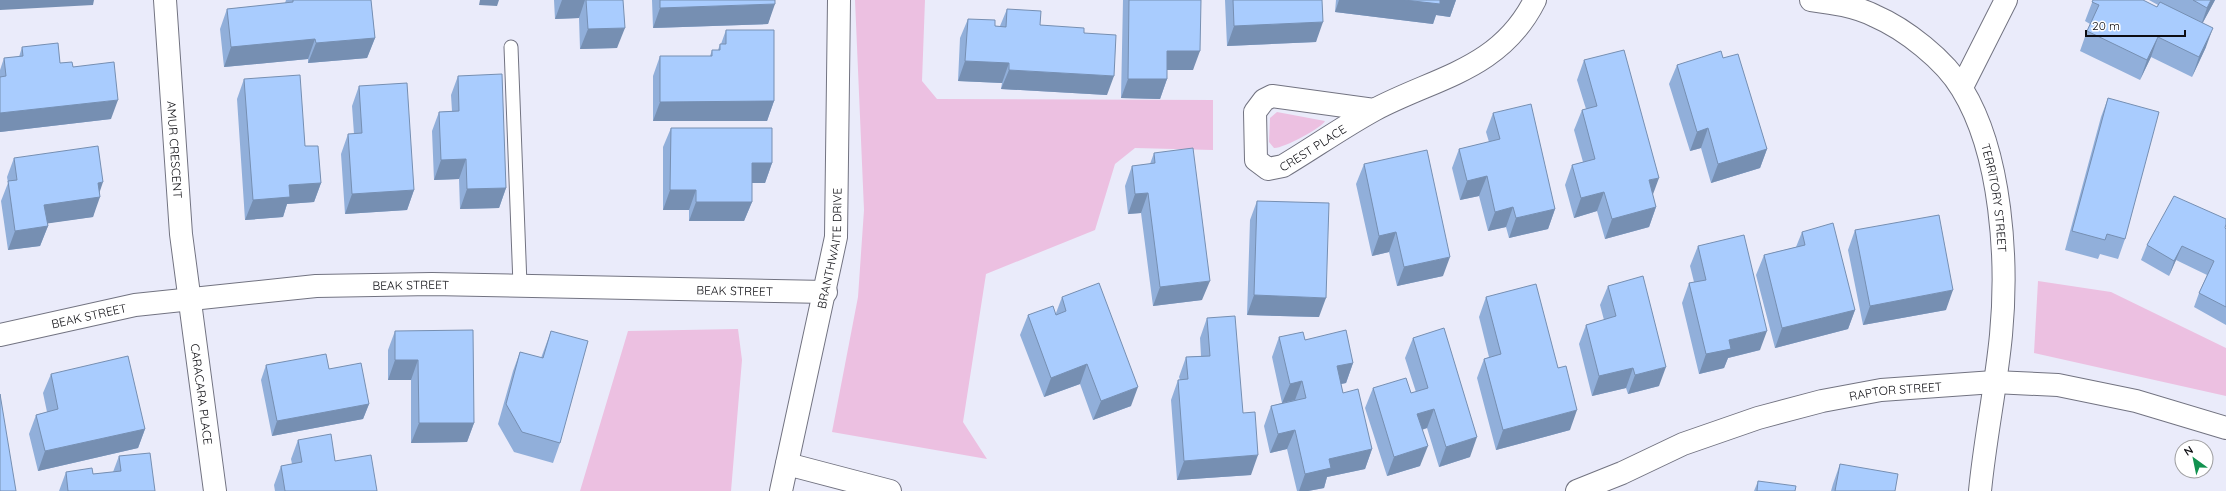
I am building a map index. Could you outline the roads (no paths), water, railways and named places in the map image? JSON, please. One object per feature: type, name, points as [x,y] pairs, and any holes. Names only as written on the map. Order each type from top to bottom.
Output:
[{"type":"street","name":"AMUR CRESCENT","points":[[165,0],[181,234],[190,298]]},
{"type":"street","name":"BRANTHWAITE DRIVE","points":[[781,491],[826,292],[836,237],[839,0]]},
{"type":"street","name":"CREST PLACE","points":[[1374,110],[1272,96],[1264,100],[1255,112],[1256,160],[1268,169],[1284,166],[1374,110],[1460,72],[1486,58],[1526,18],[1535,0]]},
{"type":"street","name":"TERRITORY STREET","points":[[1811,0],[1839,3],[1876,16],[1907,35],[1937,59],[1962,87],[1974,110],[1991,163],[2000,211],[2004,277],[2001,336],[1980,491]]},
{"type":"street","points":[[1962,87],[2006,0]]},
{"type":"street","name":"BEAK STREET","points":[[0,335],[135,305],[190,298],[316,286],[432,284],[520,285],[826,292]]},
{"type":"street","name":"CARACARA PLACE","points":[[190,298],[214,491]]},
{"type":"street","name":"RAPTOR STREET","points":[[1577,491],[1622,473],[1683,444],[1758,418],[1822,401],[1881,390],[1994,382],[2058,385],[2136,402],[2226,428]]},
{"type":"street","points":[[787,464],[890,491]]},
{"type":"lane","points":[[511,47],[520,285]]}]
